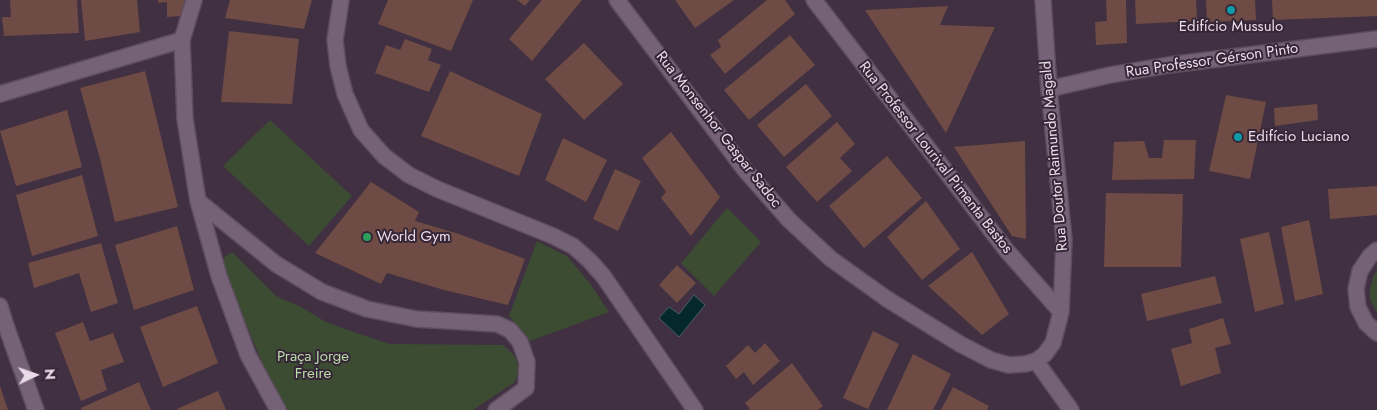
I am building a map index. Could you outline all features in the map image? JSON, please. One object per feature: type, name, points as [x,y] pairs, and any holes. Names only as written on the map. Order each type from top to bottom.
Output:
[{"type":"street","points":[[194,0],[182,40],[185,119],[198,202],[219,276],[248,355],[278,410]]},
{"type":"street","points":[[341,0],[335,40],[338,66],[345,94],[361,130],[384,156],[409,176],[573,246],[604,277],[695,410]]},
{"type":"street","name":"Rua Monsenhor Gaspar Sadoc","points":[[617,0],[746,170],[789,220],[831,259],[887,299],[960,344],[991,360],[1009,365],[1036,361]]},
{"type":"street","name":"Rua Professor Lourival Pimenta Bastos","points":[[814,0],[1007,251],[1062,312]]},
{"type":"street","name":"Rua Doutor Raimundo Magald","points":[[1042,0],[1064,240],[1062,312]]},
{"type":"street","name":"Rua Professor Gérson Pinto","points":[[1049,89],[1110,75],[1169,65],[1377,39]]},
{"type":"street","points":[[0,94],[182,40]]},
{"type":"street","points":[[198,202],[276,264],[322,292],[367,308],[416,319],[497,324],[510,330],[520,342],[527,362],[526,388],[496,410]]},
{"type":"street","points":[[1377,250],[1370,256],[1360,271],[1356,289],[1358,307],[1366,323],[1377,333]]},
{"type":"street","points":[[0,306],[36,410]]},
{"type":"street","points":[[1062,312],[1053,343],[1045,354],[1036,361],[1071,410]]},
{"type":"green space","points":[[270,120],[352,196],[309,246],[223,166]]},
{"type":"green space","points":[[727,208],[761,242],[714,296],[681,263]]},
{"type":"green space","points":[[537,241],[568,257],[591,285],[609,312],[530,341],[509,316]]},
{"type":"green space","name":"Praça Jorge Freire","points":[[232,252],[276,296],[301,307],[326,322],[359,334],[390,344],[503,345],[515,356],[519,369],[515,382],[473,410],[287,410],[270,381],[238,305],[222,259]]},
{"type":"green space","points":[[1377,270],[1377,313],[1370,300],[1370,288]]},
{"type":"shaded area","points":[[694,295],[705,305],[679,337],[659,318],[669,307],[679,314]]},
{"type":"building","points":[[10,0],[77,0],[79,33],[4,36],[2,17],[11,17]]},
{"type":"building","points":[[81,0],[137,0],[140,32],[85,41]]},
{"type":"building","points":[[158,0],[185,0],[182,16],[167,17],[167,2],[158,3]]},
{"type":"building","points":[[230,0],[312,0],[304,29],[225,18]]},
{"type":"building","points":[[388,0],[473,0],[451,51],[378,24]]},
{"type":"building","points":[[517,0],[530,0],[525,6]]},
{"type":"building","points":[[542,0],[582,0],[532,61],[509,39]]},
{"type":"building","points":[[675,0],[734,0],[695,28]]},
{"type":"building","points":[[767,0],[785,0],[795,14],[725,74],[710,55],[721,47],[718,40]]},
{"type":"building","points":[[1106,0],[1126,0],[1127,43],[1096,45],[1095,22],[1107,21]]},
{"type":"building","points":[[1135,0],[1196,0],[1197,21],[1136,24]]},
{"type":"building","name":"Edifício Mussulo","points":[[1206,0],[1255,0],[1256,20],[1207,22]]},
{"type":"building","points":[[1272,0],[1377,0],[1377,16],[1273,20]]},
{"type":"building","points":[[948,6],[940,25],[995,27],[946,133],[865,10]]},
{"type":"building","points":[[229,31],[299,39],[292,104],[221,102]]},
{"type":"building","points":[[790,35],[815,65],[749,120],[724,90]]},
{"type":"building","points":[[405,39],[432,49],[428,60],[441,65],[429,92],[375,73],[386,45],[400,50]]},
{"type":"building","points":[[584,43],[623,84],[584,120],[545,79]]},
{"type":"building","points":[[145,71],[178,207],[115,222],[80,88]]},
{"type":"building","points":[[450,71],[542,114],[519,176],[421,136]]},
{"type":"building","points":[[806,84],[832,116],[784,157],[757,125]]},
{"type":"building","name":"Edifício Luciano","points":[[1226,95],[1266,102],[1250,179],[1209,171]]},
{"type":"building","points":[[1317,104],[1318,120],[1275,126],[1274,108]]},
{"type":"building","points":[[67,110],[82,167],[16,186],[0,131]]},
{"type":"building","points":[[837,122],[855,144],[840,158],[852,171],[817,202],[786,167]]},
{"type":"building","points":[[671,132],[720,197],[691,236],[661,198],[666,192],[642,158]]},
{"type":"building","points":[[563,138],[607,160],[586,202],[545,180]]},
{"type":"building","points":[[1164,140],[1196,140],[1194,179],[1112,180],[1114,142],[1144,141],[1149,158],[1162,158]]},
{"type":"building","points":[[1025,141],[1026,239],[1012,236],[954,147]]},
{"type":"building","points":[[887,156],[922,198],[864,248],[829,206]]},
{"type":"building","points":[[615,169],[641,181],[618,231],[593,219]]},
{"type":"building","points":[[82,175],[98,236],[32,256],[16,195]]},
{"type":"building","points":[[371,182],[419,212],[415,221],[459,234],[525,259],[508,305],[444,290],[387,273],[381,284],[315,253]]},
{"type":"building","points":[[1377,186],[1377,215],[1330,219],[1328,189]]},
{"type":"building","points":[[1106,193],[1183,194],[1181,267],[1104,267]]},
{"type":"building","points":[[926,201],[960,249],[922,280],[887,237]]},
{"type":"building","points":[[1309,220],[1323,294],[1295,301],[1281,227]]},
{"type":"building","points":[[177,226],[194,290],[134,310],[115,245]]},
{"type":"building","points":[[1269,232],[1284,304],[1255,312],[1240,239]]},
{"type":"building","points":[[101,243],[118,303],[91,312],[79,273],[34,288],[28,263]]},
{"type":"building","points":[[972,252],[1009,314],[982,335],[928,286]]},
{"type":"building","points":[[677,265],[696,283],[677,303],[659,285]]},
{"type":"building","points":[[1215,276],[1222,303],[1147,321],[1141,294]]},
{"type":"building","points":[[197,306],[218,363],[163,387],[140,327]]},
{"type":"building","points":[[1223,318],[1231,344],[1215,348],[1221,373],[1181,386],[1171,349],[1192,343],[1189,329]]},
{"type":"building","points":[[83,322],[90,341],[113,333],[124,362],[101,370],[107,390],[81,401],[55,333]]},
{"type":"building","points":[[873,331],[899,344],[868,409],[843,398]]},
{"type":"building","points":[[765,343],[780,361],[753,385],[744,372],[736,379],[726,366],[748,345],[755,353]]},
{"type":"building","points":[[913,354],[951,374],[933,410],[887,410]]},
{"type":"building","points":[[792,363],[823,406],[818,410],[748,410],[750,409],[745,403]]},
{"type":"building","points":[[139,382],[151,410],[82,410],[81,408]]},
{"type":"building","points":[[0,386],[8,410],[0,410]]},
{"type":"building","points":[[953,387],[989,406],[987,410],[941,410]]},
{"type":"building","points":[[218,391],[226,410],[177,410],[177,409]]},
{"type":"place","name":"Edifício Mussulo","points":[[1231,10]]},
{"type":"place","name":"Edifício Luciano","points":[[1238,137]]},
{"type":"place","name":"World Gym","points":[[367,237]]}]
